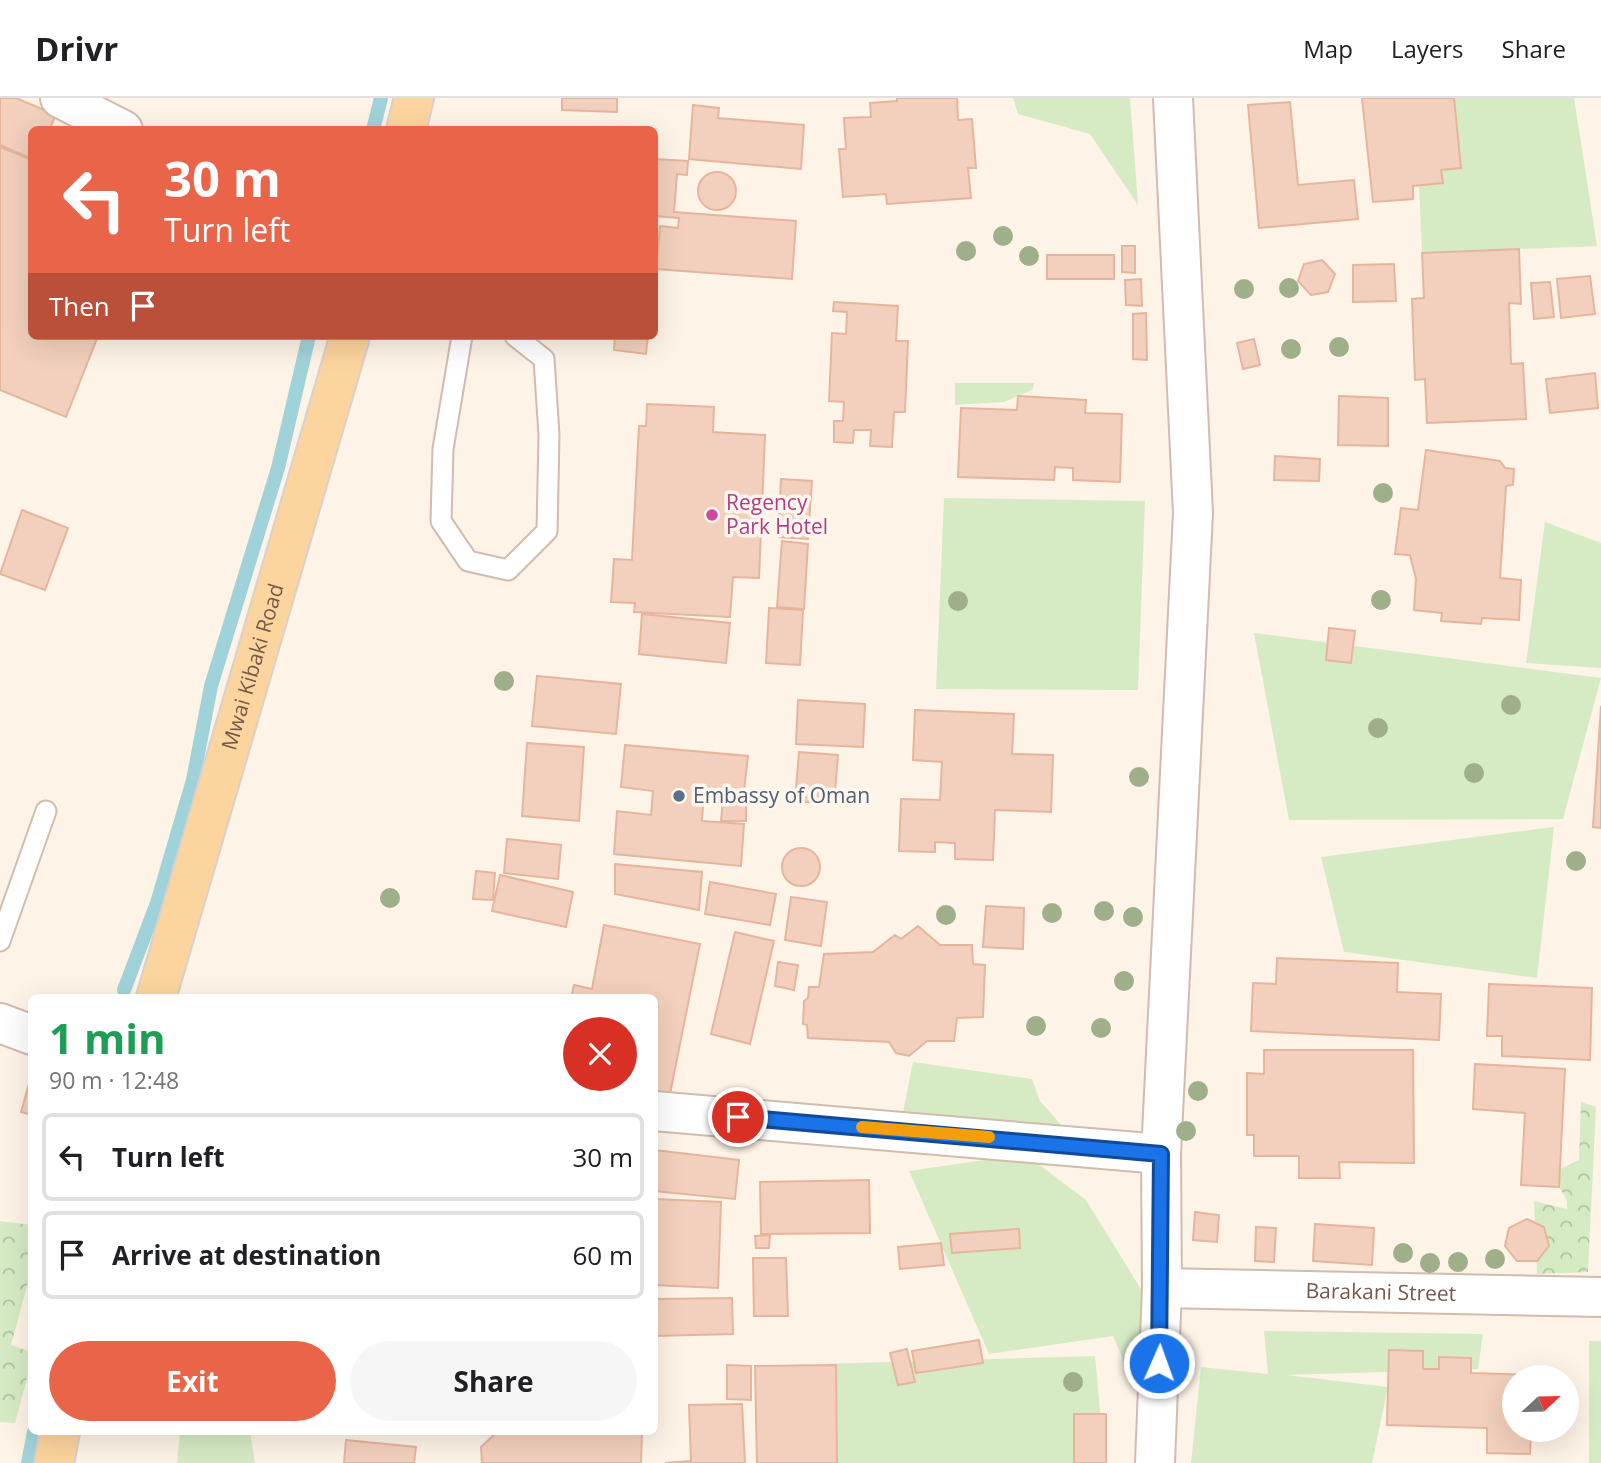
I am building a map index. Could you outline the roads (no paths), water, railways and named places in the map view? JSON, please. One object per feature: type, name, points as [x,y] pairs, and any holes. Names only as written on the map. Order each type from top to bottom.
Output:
[{"type":"main road","points":[[407,126],[414,98]]},
{"type":"main road","name":"Mwai Kibaki Road","points":[[157,994],[349,340]]},
{"type":"main road","points":[[54,1463],[59,1435]]},
{"type":"street","points":[[60,98],[114,126]]},
{"type":"street","points":[[1155,1463],[1162,1288],[1161,1154],[1193,513],[1173,98]]},
{"type":"street","points":[[0,1023],[28,1033]]},
{"type":"street","points":[[658,1111],[1161,1154]]},
{"type":"street","name":"Barakani Street","points":[[1162,1288],[1601,1297]]},
{"type":"lane","points":[[461,340],[443,449],[441,521],[468,561],[508,570],[547,531],[549,435],[544,359],[520,340]]},
{"type":"lane","points":[[0,941],[46,811]]},
{"type":"waterway","points":[[374,126],[381,98]]},
{"type":"waterway","points":[[124,990],[157,903],[193,780],[211,686],[278,468],[308,340]]},
{"type":"waterway","points":[[28,1463],[33,1435]]},
{"type":"place","name":"Regency Park Hotel","points":[[712,515]]},
{"type":"place","name":"Embassy of Oman","points":[[679,796]]}]
